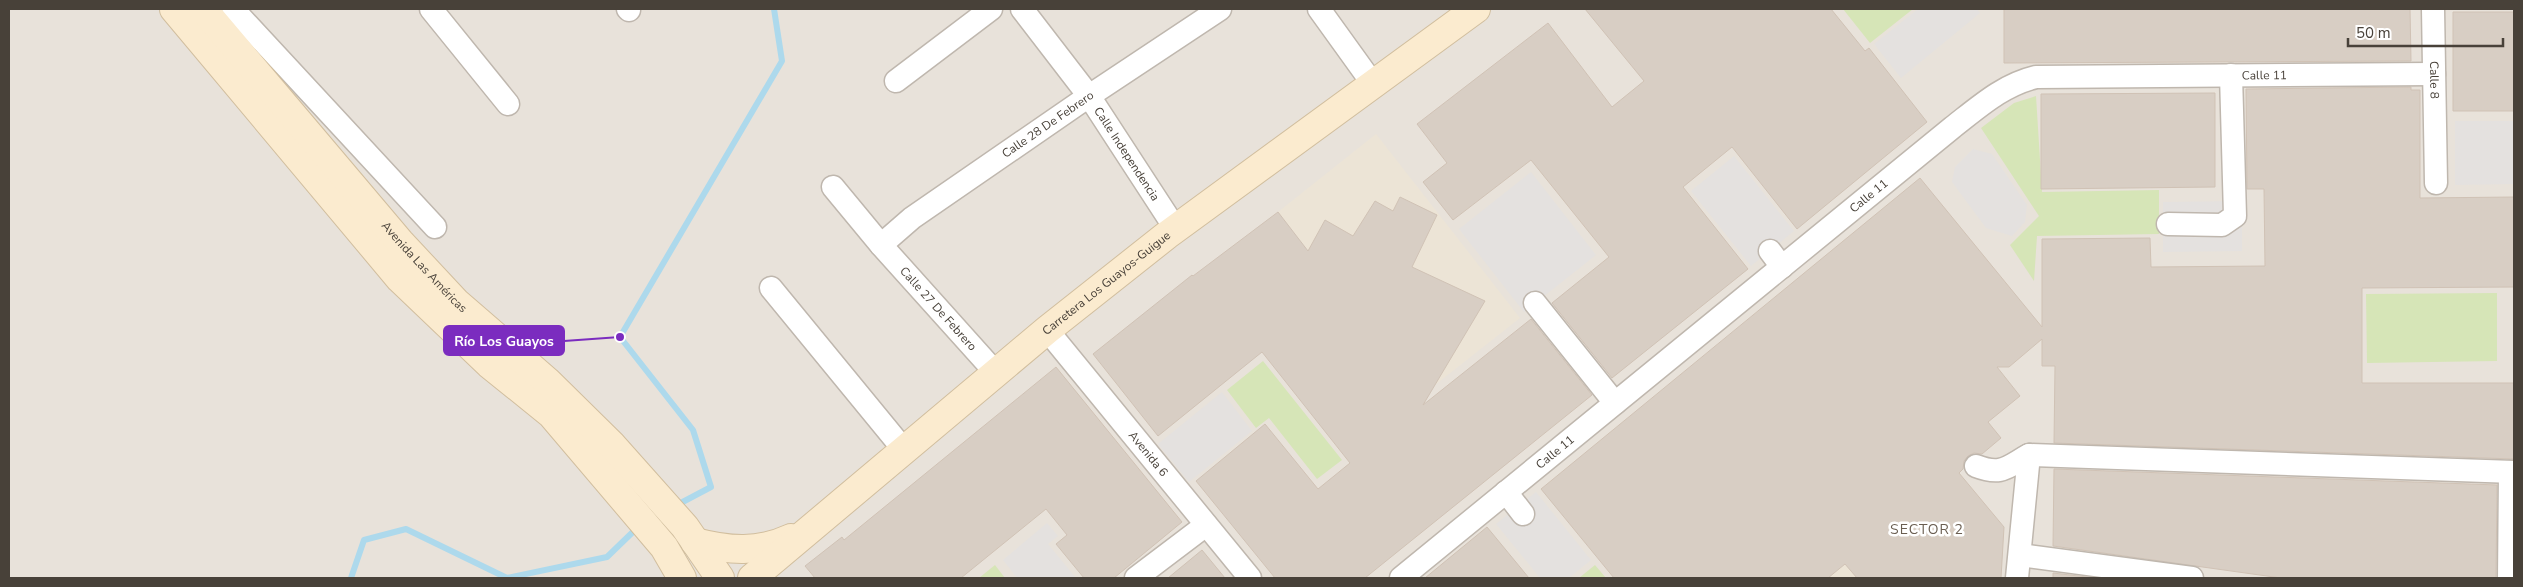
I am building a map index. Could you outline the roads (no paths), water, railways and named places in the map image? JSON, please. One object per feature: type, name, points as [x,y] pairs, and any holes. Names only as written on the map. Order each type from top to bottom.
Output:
[{"type":"street","name":"Avenida Las Américas","points":[[174,9],[400,279],[489,364],[551,414],[592,462],[673,566]]},
{"type":"street","name":"Avenida Las Américas","points":[[203,9],[400,242],[456,302],[547,381],[612,445],[690,534],[720,578]]},
{"type":"street","points":[[233,9],[435,227]]},
{"type":"street","points":[[431,9],[508,104]]},
{"type":"street","points":[[896,81],[991,9]]},
{"type":"street","name":"Calle Independencia","points":[[1022,9],[1089,96],[1176,228]]},
{"type":"street","name":"Calle 28 De Febrero","points":[[881,245],[912,218],[1089,96],[1220,9]]},
{"type":"street","points":[[1319,9],[1374,84]]},
{"type":"street","name":"Carretera Los Guayos-Guigue","points":[[752,578],[1047,330],[1176,228],[1476,9]]},
{"type":"street","name":"Calle 8","points":[[2433,9],[2436,183]]},
{"type":"street","name":"Calle 11","points":[[1401,578],[1615,403],[1776,259],[2001,90],[2017,82],[2036,77],[2434,74]]},
{"type":"street","points":[[2168,224],[2222,225],[2235,216],[2232,76]]},
{"type":"street","name":"Calle 27 De Febrero","points":[[833,187],[881,245],[996,373]]},
{"type":"street","points":[[771,288],[904,450]]},
{"type":"street","points":[[1535,303],[1615,403]]},
{"type":"street","name":"Avenida 6","points":[[1047,330],[1169,468],[1206,524],[1250,578]]},
{"type":"street","points":[[2017,578],[2029,455]]},
{"type":"street","points":[[1976,466],[1991,472],[1998,471],[2029,455],[2512,472],[2509,578]]},
{"type":"street","points":[[1506,492],[1523,514]]},
{"type":"street","points":[[1136,578],[1206,524]]},
{"type":"street","points":[[690,534],[746,551],[768,548],[808,530]]},
{"type":"street","points":[[782,578],[808,530]]},
{"type":"street","points":[[2020,555],[2192,578]]},
{"type":"waterway","points":[[675,506],[711,487],[693,430],[620,337],[782,61],[774,9]]},
{"type":"waterway","points":[[351,578],[364,540],[406,529],[507,578],[607,557],[638,527]]},
{"type":"place","name":"Río Los Guayos","points":[[620,337]]},
{"type":"district","name":"SECTOR 2","points":[[1927,529]]}]
